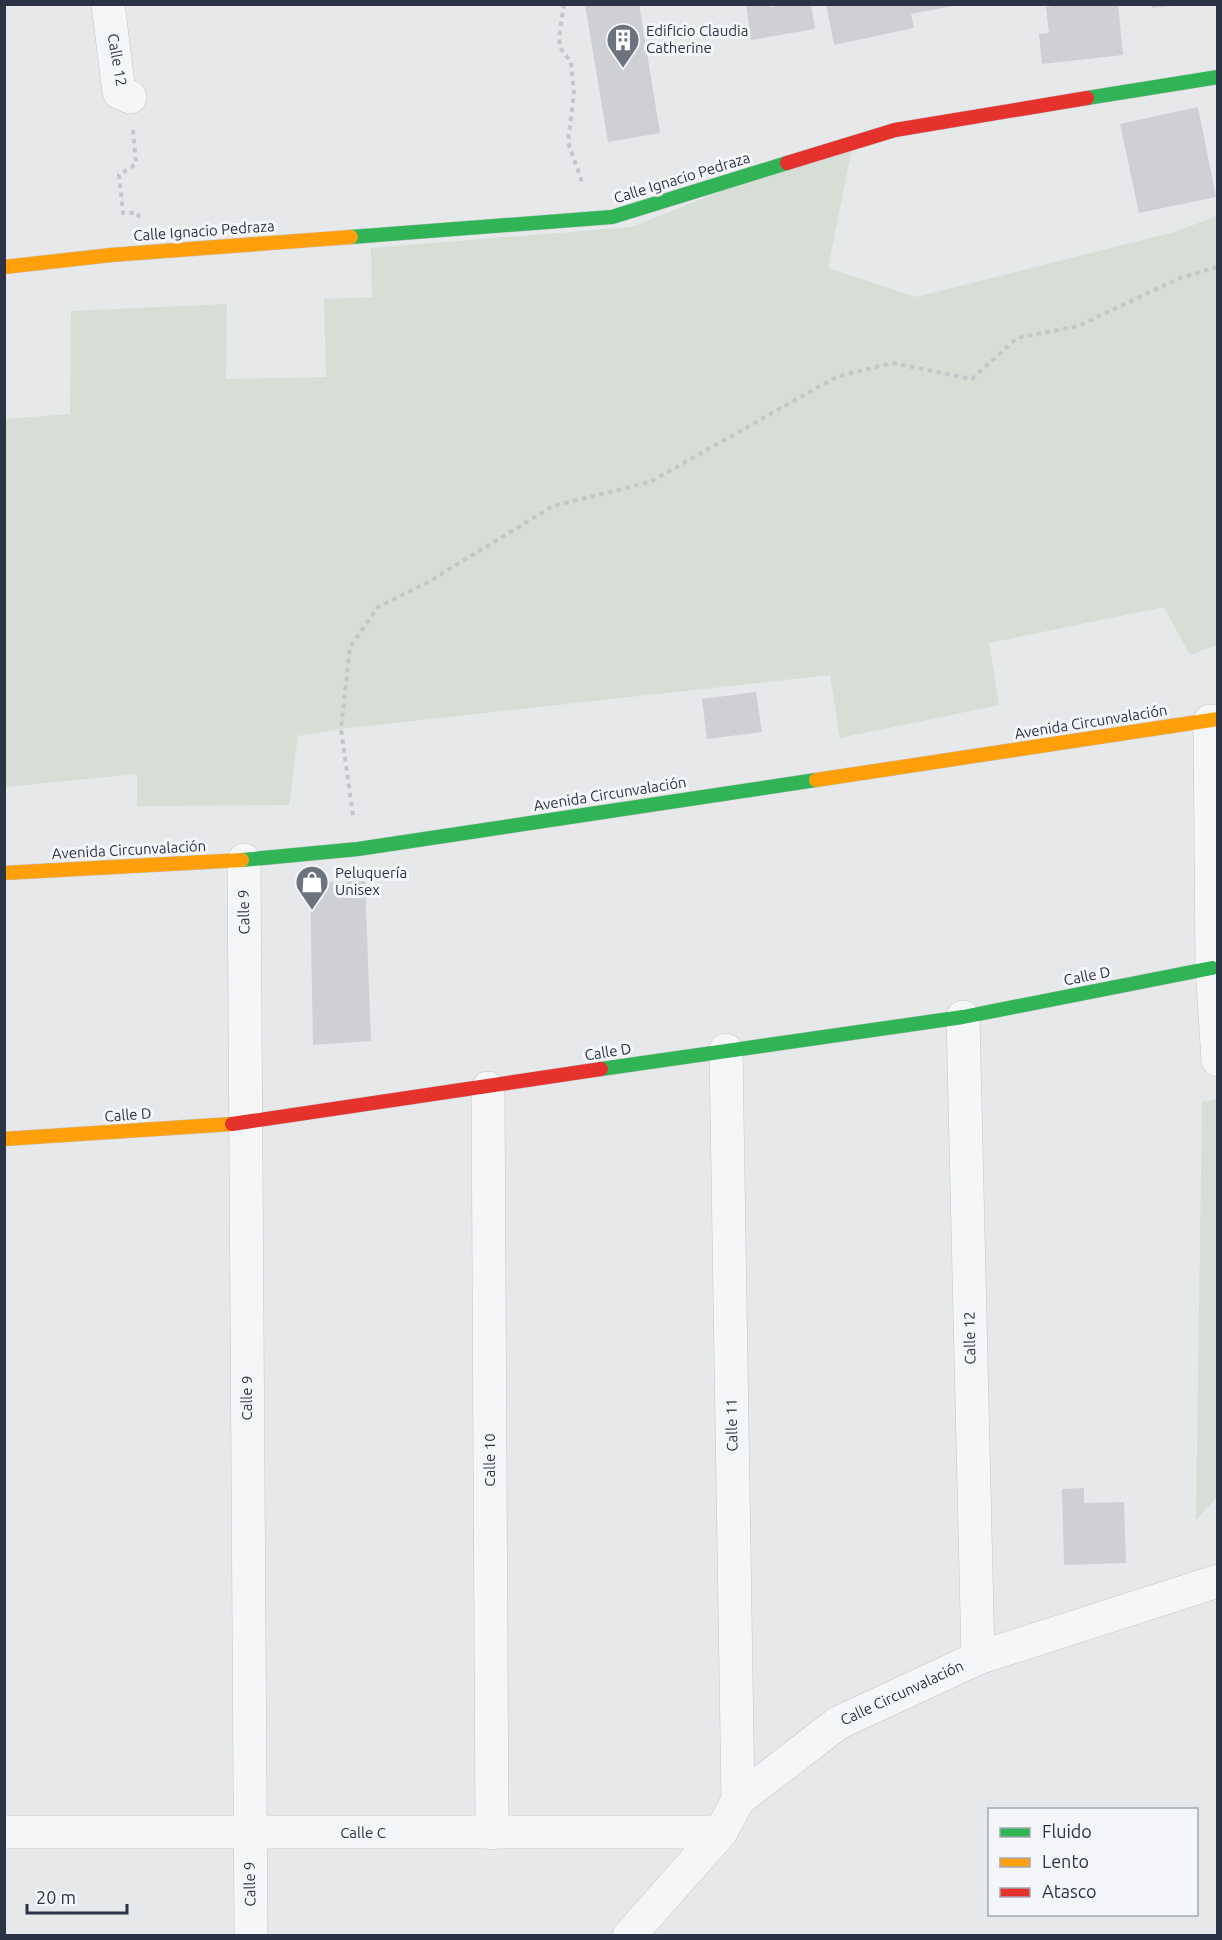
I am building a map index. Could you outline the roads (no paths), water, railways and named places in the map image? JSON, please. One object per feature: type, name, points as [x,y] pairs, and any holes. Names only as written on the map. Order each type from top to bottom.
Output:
[{"type":"street","name":"Calle 12","points":[[108,4],[119,92],[130,96]]},
{"type":"street","name":"Calle Ignacio Pedraza","points":[[4,267],[111,255],[612,217],[896,130],[1218,77]]},
{"type":"street","name":"Avenida Circunvalación","points":[[4,873],[244,860],[358,849],[1214,720]]},
{"type":"street","points":[[1214,720],[1212,968],[1218,1060]]},
{"type":"street","name":"Calle 9","points":[[244,860],[251,1935]]},
{"type":"street","name":"Calle D","points":[[4,1139],[246,1123],[726,1050],[963,1017],[1212,968]]},
{"type":"street","name":"Calle 12","points":[[963,1017],[978,1658]]},
{"type":"street","name":"Calle 11","points":[[726,1050],[738,1800]]},
{"type":"street","name":"Calle 10","points":[[488,1088],[492,1833]]},
{"type":"street","name":"Calle Circunvalación","points":[[629,1935],[721,1832],[738,1800],[838,1722],[978,1658],[1218,1581]]},
{"type":"street","name":"Calle C","points":[[4,1832],[721,1832]]},
{"type":"place","name":"Edificio Claudia Catherine","points":[[623,69]]},
{"type":"place","name":"Peluquería Unisex","points":[[312,911]]}]
